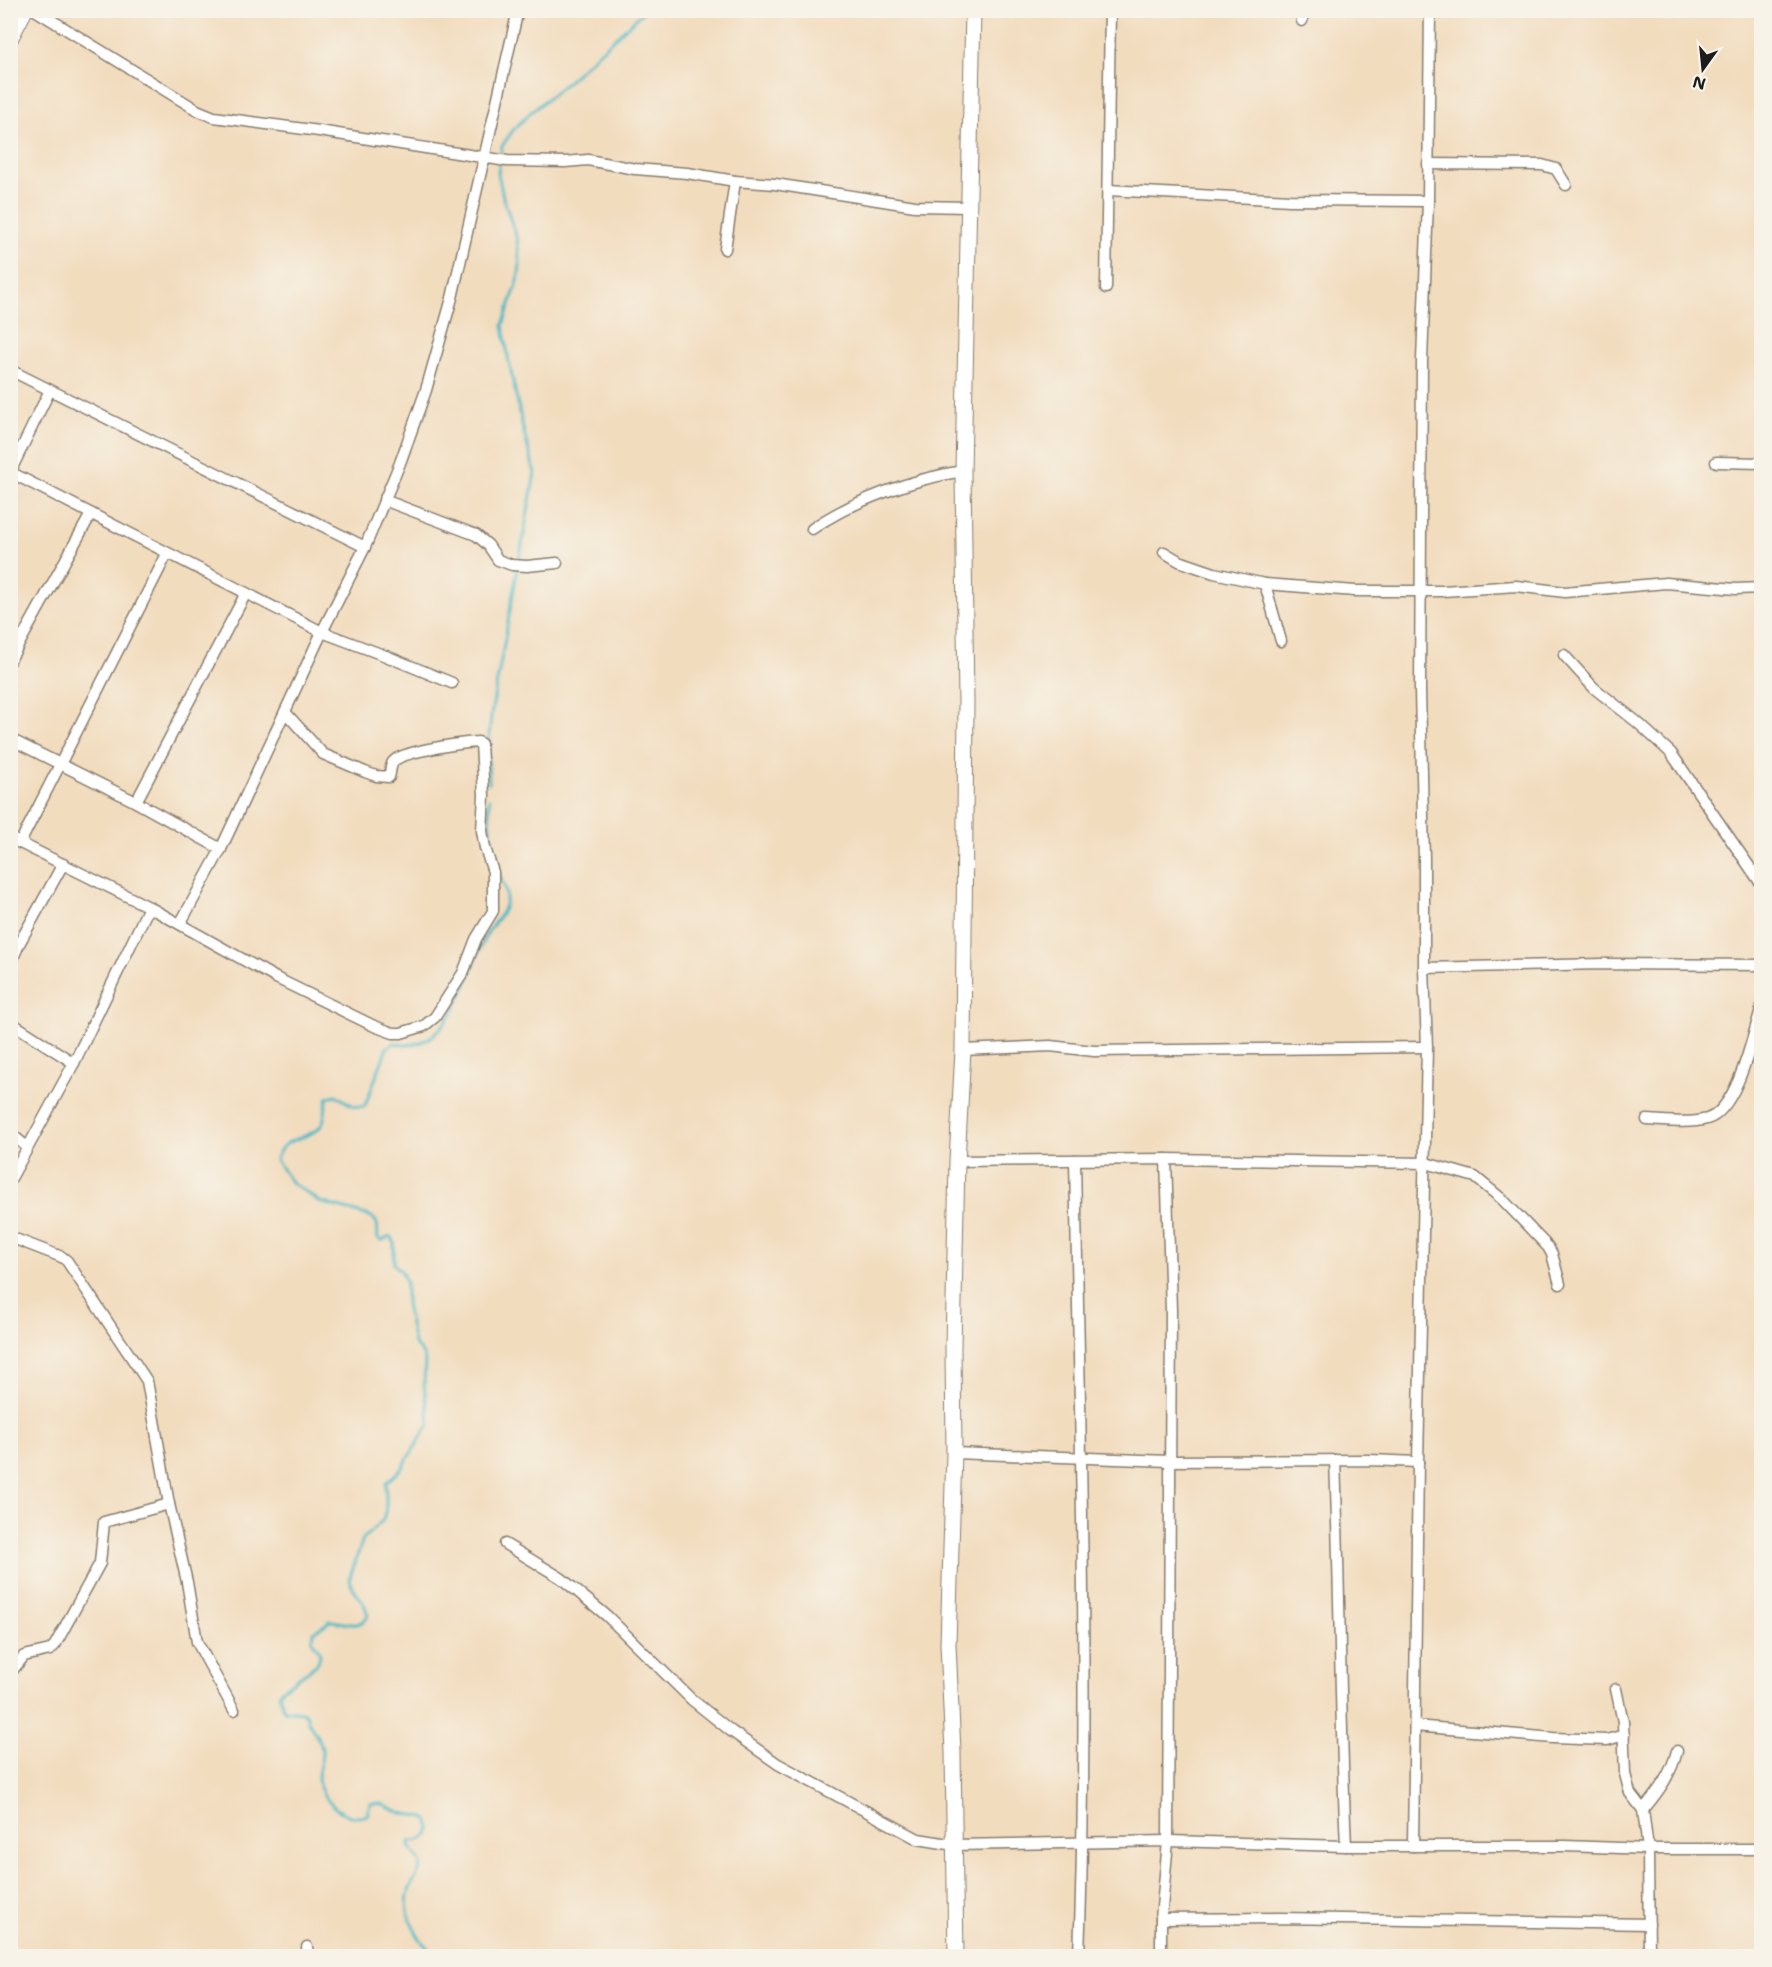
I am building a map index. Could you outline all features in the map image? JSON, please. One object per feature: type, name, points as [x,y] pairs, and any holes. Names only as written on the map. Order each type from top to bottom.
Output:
[{"type":"street","points":[[10,39],[25,10]]},
{"type":"street","points":[[35,10],[110,59],[205,114],[507,161],[588,160],[635,169],[687,173],[735,182],[786,186],[915,206],[969,207]]},
{"type":"street","points":[[180,924],[221,849],[322,632],[365,547],[400,463],[426,390],[452,298],[488,158],[518,10]]},
{"type":"street","points":[[956,1956],[953,1742],[948,1644],[954,1453],[953,1348],[957,1161],[963,1050],[966,704],[963,471],[974,10]]},
{"type":"street","points":[[1106,288],[1110,10]]},
{"type":"street","points":[[1413,1846],[1418,1462],[1426,1163],[1427,1047],[1420,590],[1422,361],[1428,201],[1430,10]]},
{"type":"street","points":[[1428,164],[1542,165],[1556,169],[1566,185]]},
{"type":"street","points":[[725,249],[735,182]]},
{"type":"street","points":[[1108,189],[1290,200],[1428,201]]},
{"type":"street","points":[[10,370],[365,547]]},
{"type":"street","points":[[50,390],[10,472],[322,632],[452,683]]},
{"type":"street","points":[[1716,462],[1761,463]]},
{"type":"street","points":[[812,529],[849,507],[934,475],[963,471]]},
{"type":"street","points":[[384,500],[476,536],[488,545],[498,560],[512,565],[527,566],[557,563]]},
{"type":"street","points":[[10,660],[91,514]]},
{"type":"street","points":[[1164,552],[1179,561],[1214,573],[1265,584],[1354,591],[1443,591],[1516,586],[1565,592],[1666,583],[1736,589],[1761,588]]},
{"type":"street","points":[[167,554],[60,765],[15,840],[149,907],[276,978],[374,1026],[393,1033],[424,1026],[435,1017],[463,973],[476,939],[493,911],[493,872],[482,831],[483,748],[478,742],[467,743],[407,755],[392,762],[389,777],[376,776],[323,754],[285,712]]},
{"type":"street","points":[[1265,584],[1281,641]]},
{"type":"street","points":[[136,802],[246,592]]},
{"type":"street","points":[[1564,655],[1594,688],[1671,753],[1761,885]]},
{"type":"street","points":[[10,740],[136,802],[221,849]]},
{"type":"street","points":[[10,965],[15,939],[63,864]]},
{"type":"street","points":[[10,1180],[74,1063],[149,907]]},
{"type":"street","points":[[1424,968],[1602,964],[1761,965]]},
{"type":"street","points":[[1647,1120],[1695,1121],[1721,1112],[1739,1079],[1761,1006]]},
{"type":"street","points":[[10,1022],[74,1063]]},
{"type":"street","points":[[963,1050],[1045,1046],[1094,1051],[1427,1047]]},
{"type":"street","points":[[10,1133],[27,1147]]},
{"type":"street","points":[[957,1161],[1166,1159],[1426,1163],[1475,1177],[1503,1200],[1548,1247],[1560,1284]]},
{"type":"street","points":[[1161,1956],[1161,1919],[1167,1841],[1171,1310],[1166,1159]]},
{"type":"street","points":[[1075,1160],[1083,1628],[1083,1841],[1079,1956]]},
{"type":"street","points":[[10,1237],[67,1261],[146,1377],[198,1646],[234,1710]]},
{"type":"street","points":[[954,1453],[1169,1461],[1418,1462]]},
{"type":"street","points":[[1335,1460],[1346,1846]]},
{"type":"street","points":[[10,1673],[24,1656],[50,1650],[55,1645],[100,1563],[105,1521],[169,1504]]},
{"type":"street","points":[[505,1544],[561,1578],[607,1616],[691,1699],[778,1764],[913,1837],[954,1845],[1167,1841],[1346,1846],[1761,1849]]},
{"type":"street","points":[[1616,1689],[1624,1735],[1625,1774],[1630,1793],[1642,1810],[1648,1849],[1649,1956]]},
{"type":"street","points":[[1415,1726],[1553,1738],[1607,1740],[1624,1735]]},
{"type":"street","points":[[1642,1810],[1663,1784],[1673,1766],[1677,1751]]},
{"type":"street","points":[[1161,1919],[1279,1918],[1649,1924]]},
{"type":"waterway","points":[[489,783],[488,751],[491,715],[535,473],[523,429],[503,325],[518,281],[520,265],[517,239],[503,197],[498,173],[502,146],[514,129],[531,112],[565,84],[645,10]]},
{"type":"waterway","points":[[431,1956],[431,1951],[413,1928],[407,1904],[409,1891],[421,1866],[411,1848],[410,1841],[426,1836],[430,1831],[428,1820],[379,1804],[370,1804],[367,1815],[359,1817],[343,1813],[335,1807],[328,1801],[319,1785],[321,1744],[307,1716],[302,1712],[284,1710],[279,1694],[281,1690],[316,1665],[320,1652],[312,1641],[314,1632],[330,1621],[355,1624],[364,1621],[368,1616],[365,1606],[351,1585],[350,1577],[363,1539],[383,1520],[386,1509],[386,1483],[402,1468],[429,1424],[424,1386],[425,1361],[423,1354],[414,1344],[406,1304],[406,1284],[402,1272],[394,1264],[392,1238],[381,1241],[378,1238],[377,1223],[370,1216],[320,1202],[291,1182],[276,1160],[288,1143],[312,1133],[321,1126],[328,1097],[336,1095],[353,1105],[365,1106],[387,1048],[394,1043],[414,1044],[430,1038],[444,1025],[455,1008],[487,934],[503,911],[506,900],[493,851],[489,799]]}]
